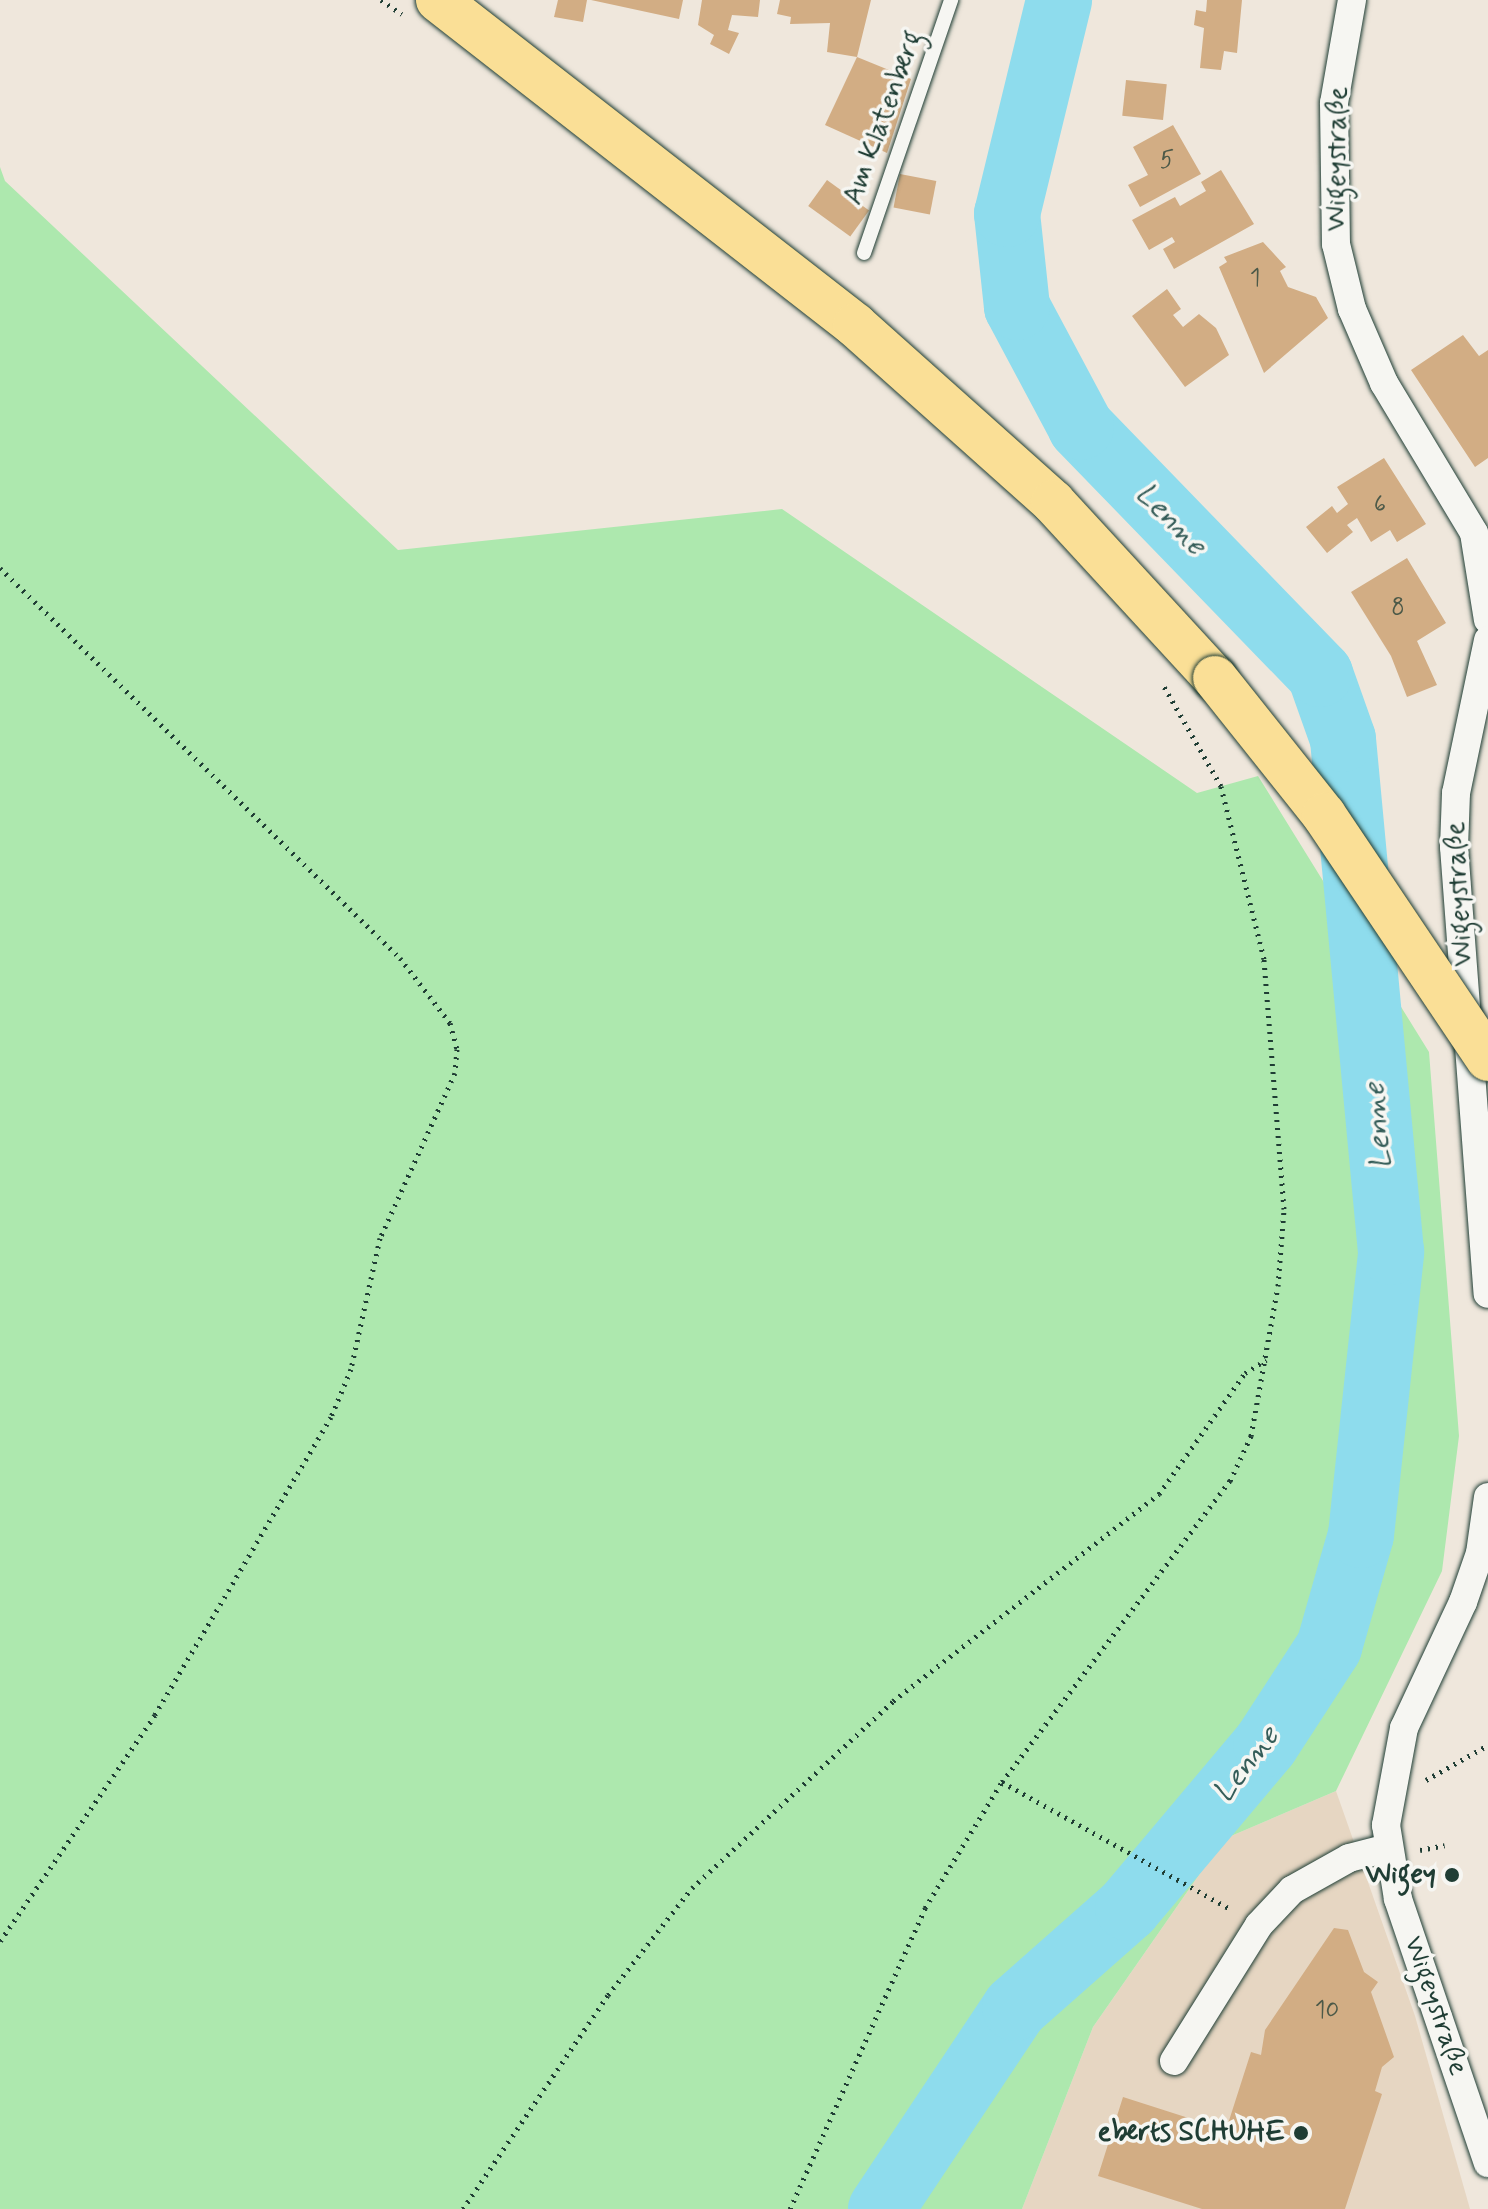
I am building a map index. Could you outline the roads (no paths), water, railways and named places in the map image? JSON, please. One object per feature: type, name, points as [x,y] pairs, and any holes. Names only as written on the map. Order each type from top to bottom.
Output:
[{"type":"main road","points":[[438,0],[899,364],[1112,560],[1215,678],[1324,815],[1488,1059]]},
{"type":"street","name":"Wigeystraße","points":[[1352,0],[1334,103],[1336,244],[1352,309],[1384,383],[1474,533],[1488,620]]},
{"type":"street","name":"Wigeystraße","points":[[1488,640],[1456,793],[1454,847],[1488,1294]]},
{"type":"street","name":"Wigeystraße","points":[[1488,1497],[1480,1553],[1463,1602],[1404,1728],[1387,1802],[1388,1848],[1398,1899],[1488,2163]]},
{"type":"street","points":[[1174,2061],[1259,1925],[1292,1890],[1349,1858],[1388,1848]]},
{"type":"lane","name":"Am Klatenberg","points":[[864,253],[951,0]]},
{"type":"waterway","name":"Lenne","points":[[881,2209],[1015,2008],[1128,1908],[1266,1744],[1329,1647],[1361,1535],[1391,1252],[1343,739],[1320,674],[1081,427],[1017,307],[1007,214],[1059,0]]},
{"type":"place","name":"Wigey","points":[[1452,1875]]},
{"type":"place","name":"eberts SCHUHE","points":[[1301,2133]]}]
